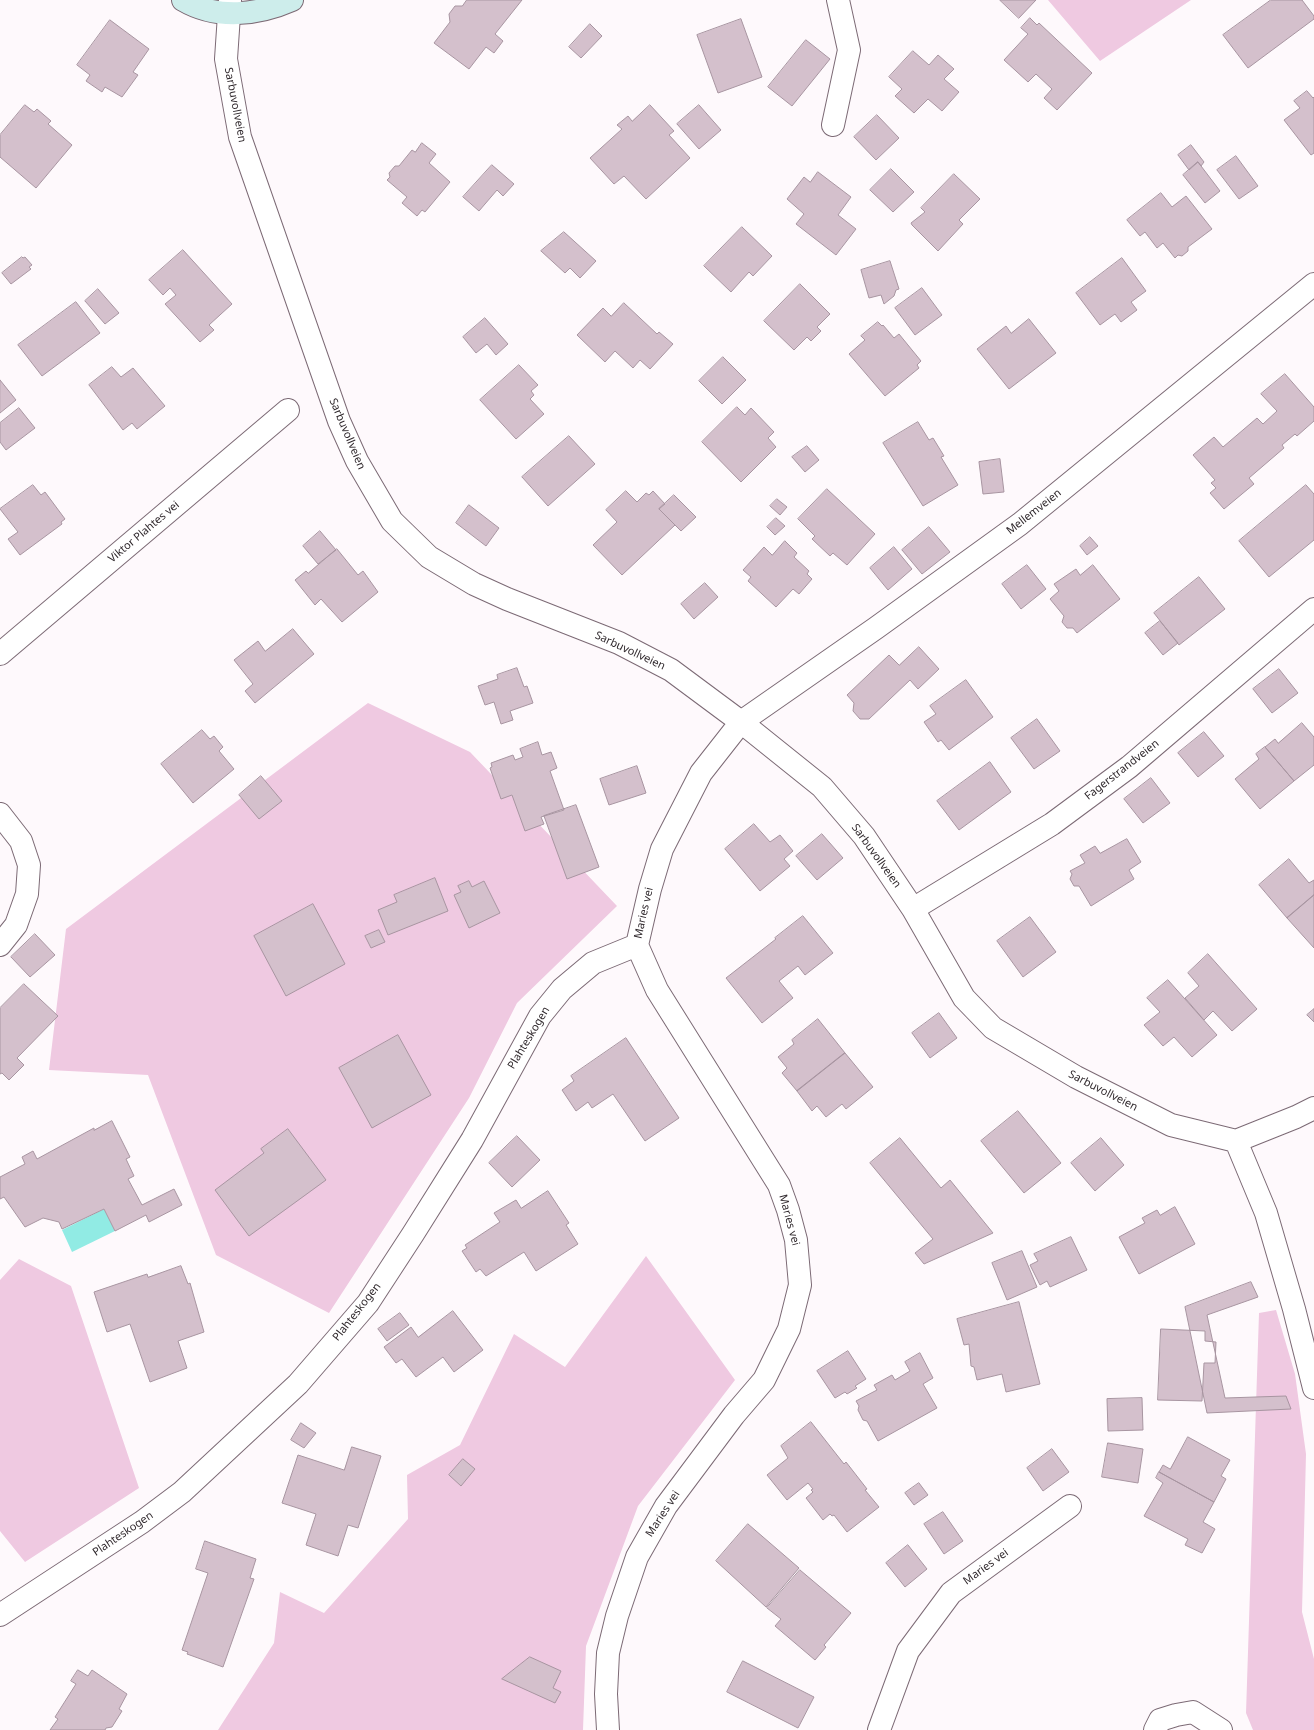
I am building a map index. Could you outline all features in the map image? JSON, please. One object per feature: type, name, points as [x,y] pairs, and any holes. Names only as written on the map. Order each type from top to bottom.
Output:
[{"type":"main road","points":[[183,0],[201,9],[213,12],[230,6],[250,13],[292,0]]},
{"type":"street","points":[[833,125],[849,50],[838,0]]},
{"type":"street","name":"Sarbuvollveien","points":[[230,6],[226,59],[240,137],[339,421],[357,461],[392,521],[429,557],[474,584],[507,600],[619,643],[671,670],[740,722],[822,788],[864,836],[913,909],[964,998],[993,1028],[1076,1077],[1171,1125],[1236,1141]]},
{"type":"street","name":"Mellemveien","points":[[740,722],[876,628],[1020,524],[1314,284]]},
{"type":"street","name":"Viktor Plahtes vei","points":[[0,654],[288,410]]},
{"type":"street","name":"Fagerstrandveien","points":[[913,909],[1052,824],[1129,767],[1314,608]]},
{"type":"street","name":"Maries vei","points":[[608,1730],[606,1694],[608,1653],[617,1616],[637,1557],[666,1506],[734,1416],[764,1380],[789,1329],[800,1285],[796,1240],[788,1210],[779,1185],[658,990],[637,945],[650,889],[662,849],[701,773],[740,722]]},
{"type":"street","points":[[0,814],[21,841],[29,865],[27,894],[16,925],[0,945]]},
{"type":"street","name":"Plahteskogen","points":[[0,1615],[142,1522],[182,1492],[298,1384],[368,1303],[472,1140],[540,1016],[562,989],[593,963],[637,945]]},
{"type":"street","points":[[1314,1108],[1296,1117],[1236,1141],[1266,1213],[1294,1309],[1314,1388]]},
{"type":"street","name":"Maries vei","points":[[879,1730],[908,1651],[951,1593],[1070,1506]]},
{"type":"street","points":[[1155,1730],[1160,1720],[1193,1712],[1221,1730]]},
{"type":"shaded area","points":[[1048,0],[1191,0],[1100,61]]},
{"type":"shaded area","points":[[368,703],[470,752],[617,906],[517,1003],[469,1098],[329,1313],[216,1255],[148,1075],[49,1070],[66,929]]},
{"type":"shaded area","points":[[646,1256],[735,1380],[638,1506],[586,1646],[583,1730],[218,1730],[274,1643],[280,1592],[324,1613],[408,1519],[407,1475],[460,1445],[514,1334],[565,1367]]},
{"type":"shaded area","points":[[19,1259],[71,1286],[139,1488],[25,1562],[0,1531],[0,1280]]},
{"type":"shaded area","points":[[1276,1310],[1295,1374],[1306,1454],[1302,1612],[1314,1659],[1314,1730],[1253,1730],[1246,1713],[1259,1313]]},
{"type":"water","points":[[104,1209],[115,1231],[72,1252],[62,1230]]},
{"type":"building","points":[[467,0],[522,0],[495,34],[503,41],[494,53],[486,47],[469,69],[434,43],[450,22],[449,14],[455,6],[462,6]]},
{"type":"building","points":[[1000,0],[1036,0],[1019,18]]},
{"type":"building","points":[[1271,0],[1302,0],[1314,16],[1314,19],[1248,68],[1223,35]]},
{"type":"building","points":[[1030,18],[1037,25],[1039,23],[1092,73],[1057,110],[1044,98],[1052,89],[1036,74],[1028,82],[1004,60],[1028,34],[1021,28]]},
{"type":"building","points":[[741,19],[762,77],[718,93],[697,35]]},
{"type":"building","points":[[110,20],[149,49],[133,72],[138,75],[122,97],[105,87],[102,92],[86,81],[90,75],[77,65]]},
{"type":"building","points":[[590,24],[602,36],[581,58],[569,47]]},
{"type":"building","points":[[806,40],[830,59],[792,106],[768,87]]},
{"type":"building","points":[[913,51],[929,65],[938,55],[954,69],[944,79],[959,92],[942,111],[928,99],[914,113],[895,96],[902,89],[889,77]]},
{"type":"building","points":[[1307,91],[1313,98],[1314,97],[1314,153],[1311,155],[1284,120],[1300,108],[1294,101]]},
{"type":"building","points":[[25,105],[34,112],[37,109],[51,121],[48,124],[72,145],[36,188],[0,157],[0,135]]},
{"type":"building","points":[[650,105],[674,131],[669,135],[690,158],[646,199],[624,176],[614,184],[590,158],[622,129],[617,125],[628,116],[632,121]]},
{"type":"building","points":[[699,105],[721,130],[699,149],[677,124]]},
{"type":"building","points":[[877,115],[899,138],[876,160],[854,137]]},
{"type":"building","points":[[422,143],[436,154],[429,163],[450,182],[425,212],[422,210],[417,216],[402,203],[407,197],[387,180],[390,177],[389,173],[395,166],[399,166],[412,150],[415,152]]},
{"type":"building","points":[[1191,145],[1204,162],[1201,166],[1198,162],[1189,170],[1178,155]]},
{"type":"building","points":[[1236,156],[1258,186],[1239,199],[1217,170]]},
{"type":"building","points":[[1198,162],[1220,191],[1205,203],[1183,175]]},
{"type":"building","points":[[492,165],[514,184],[503,196],[497,190],[479,211],[463,197]]},
{"type":"building","points":[[891,169],[914,192],[893,212],[870,190]]},
{"type":"building","points":[[818,172],[851,197],[838,215],[856,229],[836,255],[796,224],[804,214],[787,199],[804,177],[810,182]]},
{"type":"building","points":[[954,174],[980,199],[959,220],[963,224],[938,251],[911,223],[925,212],[921,208]]},
{"type":"building","points":[[1161,193],[1172,207],[1186,196],[1212,229],[1188,247],[1188,251],[1182,256],[1178,255],[1175,258],[1163,243],[1157,248],[1145,232],[1140,236],[1127,220]]},
{"type":"building","points":[[742,227],[772,256],[753,276],[749,272],[731,292],[704,266]]},
{"type":"building","points":[[564,232],[596,261],[580,278],[570,268],[565,273],[541,251]]},
{"type":"building","points":[[183,250],[232,304],[209,325],[214,330],[200,342],[165,304],[176,295],[170,288],[163,295],[149,280]]},
{"type":"building","points":[[22,257],[25,257],[32,265],[29,267],[31,269],[11,284],[2,273]]},
{"type":"building","points":[[1122,258],[1146,291],[1131,302],[1137,310],[1121,322],[1115,314],[1100,325],[1076,293]]},
{"type":"building","points":[[890,261],[899,289],[896,290],[894,296],[884,304],[881,295],[869,298],[861,270]]},
{"type":"building","points":[[800,284],[830,314],[817,327],[821,331],[811,341],[807,337],[794,350],[764,321]]},
{"type":"building","points":[[922,288],[942,315],[915,335],[895,308]]},
{"type":"building","points":[[98,289],[119,313],[105,324],[85,301]]},
{"type":"building","points":[[76,302],[100,333],[42,376],[18,345]]},
{"type":"building","points":[[624,303],[657,334],[659,332],[673,344],[650,369],[640,360],[633,368],[615,351],[605,362],[577,335],[603,308],[611,316]]},
{"type":"building","points":[[485,318],[508,344],[496,355],[487,344],[476,353],[463,337]]},
{"type":"building","points":[[1029,319],[1056,353],[1009,389],[977,349],[1006,326],[1011,333]]},
{"type":"building","points":[[878,322],[882,326],[883,325],[894,338],[899,334],[921,361],[917,365],[919,368],[885,396],[849,354],[865,340],[861,336]]},
{"type":"building","points":[[723,357],[746,380],[722,404],[699,381]]},
{"type":"building","points":[[519,365],[538,385],[531,391],[534,395],[530,399],[544,414],[516,439],[480,400]]},
{"type":"building","points":[[112,367],[121,377],[133,368],[165,406],[137,429],[132,423],[123,430],[89,385]]},
{"type":"building","points":[[1285,374],[1314,407],[1314,421],[1297,436],[1295,434],[1282,445],[1284,448],[1249,478],[1254,484],[1224,509],[1210,493],[1216,488],[1211,483],[1215,480],[1193,455],[1214,437],[1223,447],[1257,418],[1263,424],[1277,411],[1261,394]]},
{"type":"building","points":[[0,380],[16,400],[0,413]]},
{"type":"building","points":[[737,407],[745,415],[751,408],[774,432],[768,438],[776,447],[741,482],[702,442]]},
{"type":"building","points":[[19,408],[35,428],[6,450],[0,442],[0,423]]},
{"type":"building","points":[[918,422],[929,440],[933,438],[944,456],[941,457],[958,485],[923,506],[883,443]]},
{"type":"building","points":[[569,436],[595,464],[548,506],[522,477]]},
{"type":"building","points":[[807,446],[819,460],[805,472],[792,457]]},
{"type":"building","points":[[1000,459],[1004,492],[983,494],[979,462]]},
{"type":"building","points":[[33,485],[41,495],[45,492],[65,519],[61,522],[62,524],[20,555],[8,539],[18,532],[0,509]]},
{"type":"building","points":[[1306,485],[1314,494],[1314,540],[1269,577],[1239,541]]},
{"type":"building","points":[[827,489],[875,534],[847,565],[833,553],[830,556],[812,539],[815,536],[798,519]]},
{"type":"building","points":[[626,491],[637,502],[646,493],[649,495],[653,491],[665,504],[659,509],[675,525],[622,575],[593,545],[617,522],[606,510]]},
{"type":"building","points":[[674,495],[696,517],[681,531],[659,509]]},
{"type":"building","points":[[777,499],[787,507],[780,515],[770,506]]},
{"type":"building","points":[[469,505],[499,528],[486,546],[456,523]]},
{"type":"building","points":[[776,518],[785,526],[775,535],[767,527]]},
{"type":"building","points":[[929,527],[950,552],[922,574],[902,550]]},
{"type":"building","points":[[320,531],[336,550],[318,564],[303,546]]},
{"type":"building","points":[[1090,537],[1098,546],[1087,555],[1080,546]]},
{"type":"building","points":[[785,541],[797,553],[794,557],[809,571],[807,574],[812,579],[799,594],[793,589],[776,607],[748,581],[751,577],[743,570],[764,547],[772,555]]},
{"type":"building","points":[[894,547],[912,569],[888,590],[870,568]]},
{"type":"building","points":[[337,549],[358,575],[363,571],[378,592],[342,622],[321,599],[315,605],[295,580],[306,571],[308,573]]},
{"type":"building","points":[[1027,565],[1046,589],[1021,609],[1002,584]]},
{"type":"building","points":[[1093,565],[1120,599],[1077,633],[1073,628],[1067,628],[1062,622],[1064,616],[1050,599],[1059,591],[1054,584],[1076,569],[1080,575]]},
{"type":"building","points":[[1199,577],[1225,609],[1179,645],[1154,613]]},
{"type":"building","points":[[705,583],[718,597],[694,619],[681,604]]},
{"type":"building","points":[[1160,621],[1178,643],[1163,655],[1145,633]]},
{"type":"building","points":[[293,629],[314,654],[255,703],[245,691],[253,684],[234,660],[258,641],[265,651]]},
{"type":"building","points":[[919,647],[939,669],[918,689],[910,680],[869,719],[860,719],[853,711],[854,703],[847,695],[889,655],[899,665]]},
{"type":"building","points":[[517,668],[524,687],[527,686],[533,703],[510,711],[513,720],[501,724],[494,702],[485,705],[478,686],[498,679],[497,675]]},
{"type":"building","points":[[1279,669],[1298,693],[1272,713],[1253,689]]},
{"type":"building","points":[[966,680],[993,717],[949,750],[941,740],[938,742],[924,722],[936,714],[930,706]]},
{"type":"building","points":[[1037,719],[1060,751],[1034,769],[1011,738]]},
{"type":"building","points":[[1302,723],[1314,737],[1314,765],[1294,781],[1265,747],[1275,739],[1278,743]]},
{"type":"building","points":[[202,730],[210,739],[214,736],[223,747],[219,751],[234,769],[193,803],[161,764]]},
{"type":"building","points":[[1204,732],[1224,756],[1198,777],[1178,753]]},
{"type":"building","points":[[538,742],[542,755],[551,752],[557,768],[550,771],[564,810],[541,817],[544,824],[525,831],[512,795],[501,799],[490,768],[492,767],[491,763],[513,755],[515,760],[523,757],[520,749]]},
{"type":"building","points":[[1265,747],[1294,781],[1260,809],[1235,779],[1259,759],[1256,754]]},
{"type":"building","points":[[990,762],[1011,792],[959,830],[937,801]]},
{"type":"building","points":[[637,766],[646,793],[609,805],[600,779]]},
{"type":"building","points":[[261,776],[282,801],[259,819],[239,795]]},
{"type":"building","points":[[1151,778],[1170,803],[1143,823],[1124,799]]},
{"type":"building","points":[[576,805],[599,867],[567,879],[544,816]]},
{"type":"building","points":[[754,824],[770,842],[780,835],[793,851],[784,859],[790,866],[760,891],[725,849]]},
{"type":"building","points":[[822,834],[843,858],[817,880],[796,856]]},
{"type":"building","points":[[1127,839],[1141,862],[1129,870],[1134,879],[1091,906],[1079,886],[1074,886],[1070,879],[1072,874],[1070,871],[1085,863],[1080,855],[1095,846],[1100,853]]},
{"type":"building","points":[[1289,859],[1309,883],[1314,880],[1314,895],[1287,918],[1259,885]]},
{"type":"building","points":[[435,878],[448,911],[388,935],[378,910],[397,902],[394,895]]},
{"type":"building","points":[[469,881],[472,887],[484,881],[500,913],[469,928],[454,895],[461,892],[458,886]]},
{"type":"building","points":[[1314,895],[1314,948],[1287,918]]},
{"type":"building","points":[[313,904],[345,964],[286,996],[254,936]]},
{"type":"building","points":[[803,916],[833,953],[805,975],[798,966],[779,981],[793,998],[762,1023],[726,978]]},
{"type":"building","points":[[1030,917],[1056,952],[1023,977],[997,941]]},
{"type":"building","points":[[379,930],[385,942],[371,948],[365,936]]},
{"type":"building","points":[[35,934],[55,955],[30,977],[11,957]]},
{"type":"building","points":[[1208,954],[1257,1009],[1232,1031],[1213,1011],[1204,1020],[1185,998],[1199,986],[1188,973]]},
{"type":"building","points":[[1168,980],[1217,1035],[1192,1057],[1174,1037],[1163,1046],[1144,1025],[1160,1012],[1147,998]]},
{"type":"building","points":[[24,984],[58,1016],[17,1058],[24,1065],[9,1080],[2,1073],[0,1074],[0,1008]]},
{"type":"building","points":[[1314,1009],[1314,1022],[1307,1015]]},
{"type":"building","points":[[939,1013],[957,1038],[930,1058],[912,1033]]},
{"type":"building","points":[[818,1019],[845,1053],[797,1091],[782,1073],[787,1068],[778,1057],[794,1044],[792,1040]]},
{"type":"building","points":[[398,1035],[431,1095],[372,1128],[339,1068]]},
{"type":"building","points":[[626,1038],[679,1118],[645,1141],[613,1094],[592,1108],[588,1102],[576,1111],[562,1090],[574,1081],[571,1076]]},
{"type":"building","points":[[845,1053],[873,1087],[846,1109],[842,1104],[826,1117],[817,1106],[812,1111],[797,1091]]},
{"type":"building","points":[[1018,1111],[1061,1163],[1024,1193],[981,1141]]},
{"type":"building","points":[[112,1121],[130,1157],[126,1159],[134,1176],[128,1179],[142,1205],[174,1189],[182,1205],[149,1222],[146,1215],[115,1231],[104,1209],[62,1229],[59,1222],[43,1218],[25,1227],[4,1197],[0,1199],[0,1177],[25,1164],[22,1157],[33,1151],[37,1159],[94,1128],[94,1130]]},
{"type":"building","points":[[288,1129],[326,1180],[249,1236],[215,1190],[264,1153],[261,1149]]},
{"type":"building","points":[[517,1136],[540,1160],[512,1187],[489,1163]]},
{"type":"building","points":[[900,1138],[941,1188],[950,1180],[993,1233],[924,1264],[915,1253],[933,1239],[870,1163]]},
{"type":"building","points":[[1101,1138],[1124,1165],[1095,1191],[1071,1163]]},
{"type":"building","points":[[548,1191],[569,1223],[566,1225],[578,1244],[536,1271],[524,1252],[486,1276],[480,1269],[476,1272],[462,1251],[467,1248],[465,1245],[500,1222],[494,1213],[516,1200],[521,1208]]},
{"type":"building","points":[[1175,1207],[1195,1244],[1139,1274],[1119,1237],[1145,1223],[1142,1218],[1157,1210],[1160,1215]]},
{"type":"building","points":[[1071,1237],[1087,1270],[1050,1287],[1047,1281],[1040,1285],[1030,1265],[1038,1261],[1034,1254]]},
{"type":"building","points":[[1022,1251],[1037,1287],[1007,1300],[992,1263]]},
{"type":"building","points":[[181,1266],[188,1284],[190,1283],[204,1332],[178,1341],[187,1368],[150,1382],[130,1324],[107,1332],[94,1292],[147,1274],[148,1277]]},
{"type":"building","points":[[1251,1282],[1258,1297],[1207,1315],[1225,1398],[1286,1396],[1291,1409],[1207,1413],[1185,1307]]},
{"type":"building","points":[[1019,1302],[1040,1384],[1006,1392],[1002,1374],[977,1380],[974,1367],[971,1366],[969,1344],[964,1345],[957,1319]]},
{"type":"building","points":[[453,1311],[483,1350],[454,1372],[443,1357],[416,1377],[402,1359],[396,1363],[384,1347],[411,1327],[418,1337]]},
{"type":"building","points":[[400,1313],[409,1325],[387,1341],[378,1329]]},
{"type":"building","points":[[1161,1329],[1205,1331],[1205,1341],[1216,1342],[1215,1363],[1204,1363],[1202,1401],[1158,1400]]},
{"type":"building","points":[[848,1351],[866,1379],[855,1386],[857,1388],[847,1394],[845,1392],[835,1398],[817,1371]]},
{"type":"building","points":[[920,1353],[933,1378],[923,1384],[937,1408],[878,1441],[867,1421],[863,1420],[858,1410],[859,1406],[856,1401],[877,1390],[874,1385],[892,1375],[895,1380],[910,1371],[905,1362]]},
{"type":"building","points":[[1142,1398],[1143,1430],[1108,1431],[1107,1399]]},
{"type":"building","points":[[811,1422],[844,1464],[846,1462],[867,1489],[865,1490],[879,1507],[847,1532],[834,1515],[832,1516],[830,1514],[823,1520],[806,1498],[813,1492],[811,1490],[813,1489],[808,1483],[787,1500],[767,1475],[788,1458],[781,1446]]},
{"type":"building","points":[[301,1423],[316,1433],[304,1448],[291,1440]]},
{"type":"building","points":[[1188,1437],[1230,1460],[1221,1476],[1226,1479],[1214,1502],[1159,1472],[1163,1465],[1170,1469]]},
{"type":"building","points":[[1108,1443],[1143,1449],[1138,1483],[1102,1477]]},
{"type":"building","points":[[352,1447],[381,1456],[358,1528],[348,1525],[338,1556],[306,1545],[316,1514],[282,1503],[298,1455],[344,1470]]},
{"type":"building","points":[[1052,1449],[1069,1472],[1043,1491],[1027,1468]]},
{"type":"building","points":[[463,1459],[475,1469],[461,1486],[449,1475]]},
{"type":"building","points":[[1159,1472],[1214,1502],[1203,1522],[1215,1529],[1202,1553],[1185,1545],[1188,1539],[1144,1516],[1163,1483],[1156,1478]]},
{"type":"building","points":[[919,1483],[928,1495],[914,1505],[905,1493]]},
{"type":"building","points":[[943,1512],[963,1541],[944,1554],[924,1524]]},
{"type":"building","points":[[748,1524],[799,1568],[766,1607],[716,1561]]},
{"type":"building","points":[[205,1541],[256,1559],[250,1578],[254,1579],[223,1667],[187,1654],[188,1652],[182,1650],[208,1573],[196,1569]]},
{"type":"building","points":[[908,1545],[927,1569],[905,1587],[886,1563]]},
{"type":"building","points":[[800,1570],[851,1613],[824,1645],[826,1647],[815,1660],[775,1626],[781,1619],[767,1608]]},
{"type":"building","points":[[530,1657],[561,1671],[553,1688],[561,1692],[555,1703],[502,1679]]},
{"type":"building","points":[[743,1661],[814,1697],[798,1728],[727,1692]]},
{"type":"building","points":[[78,1670],[88,1676],[92,1670],[127,1694],[119,1709],[122,1711],[112,1727],[106,1728],[105,1730],[50,1730],[58,1719],[55,1717],[76,1684],[71,1681]]}]
